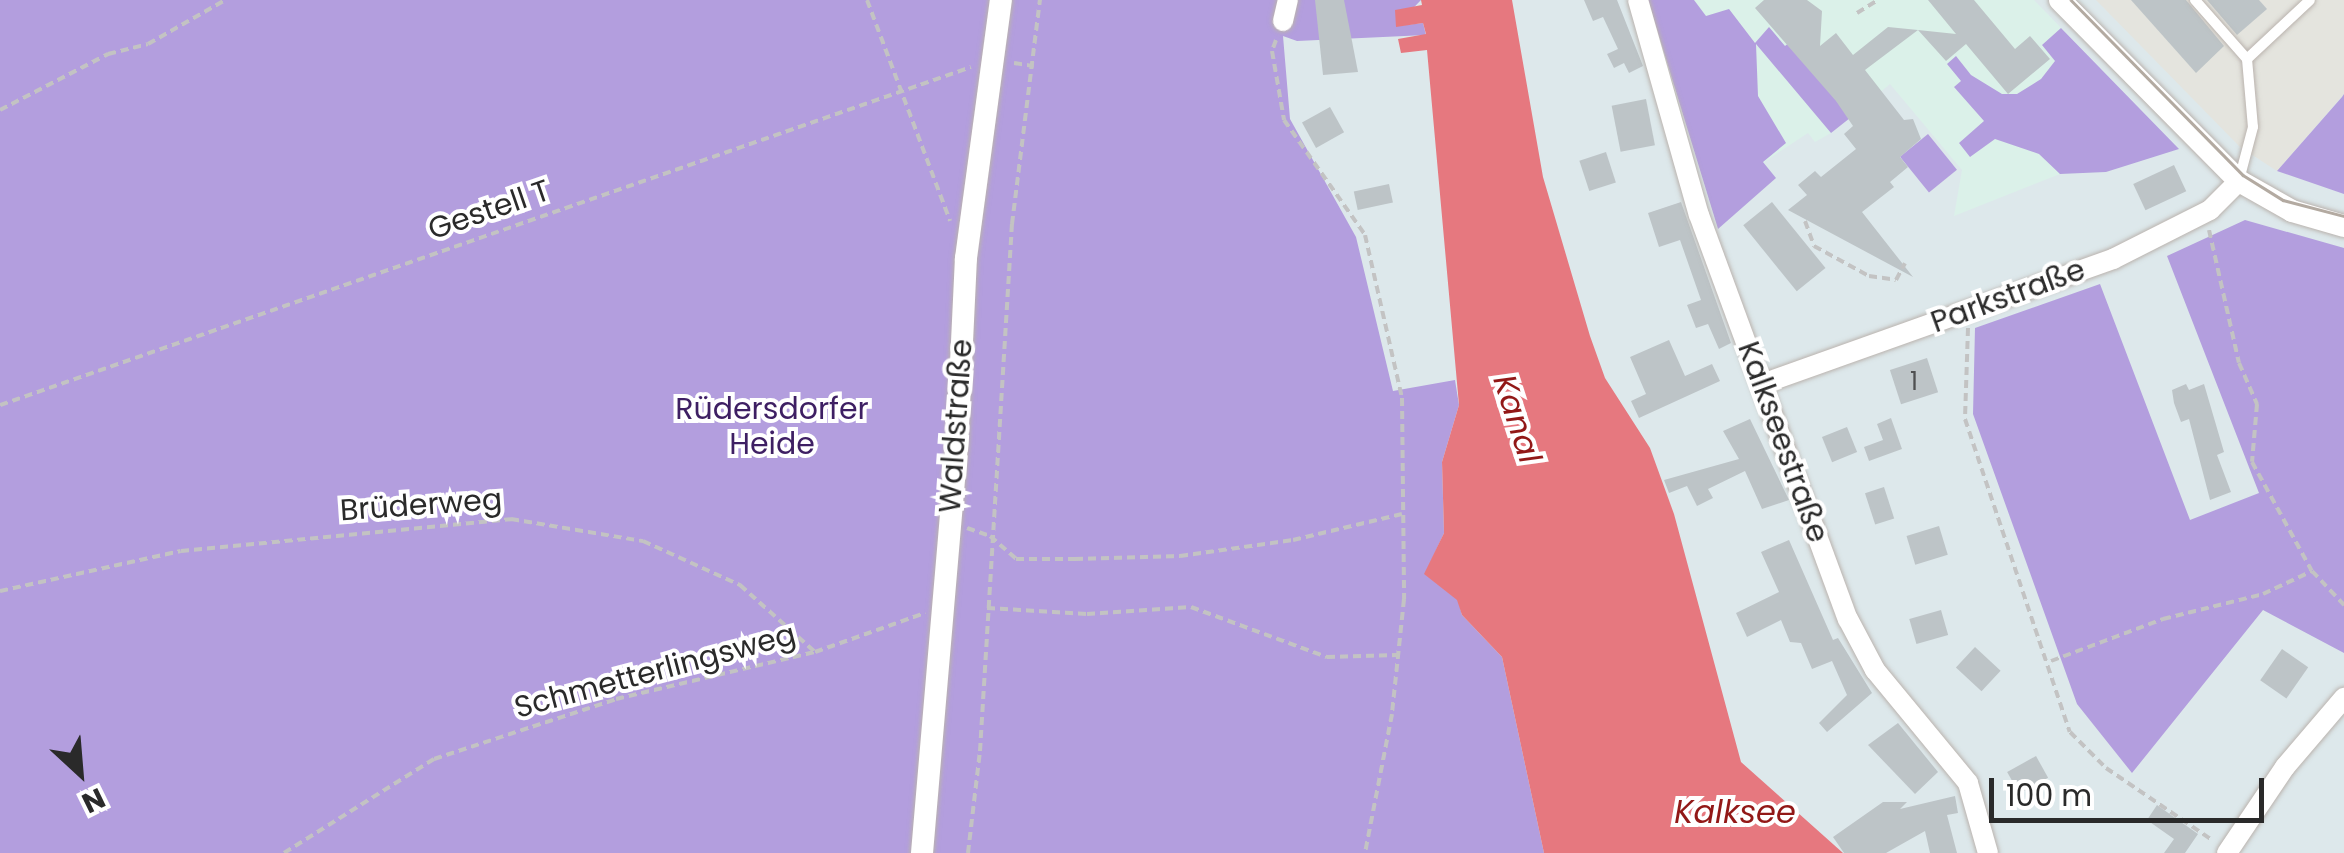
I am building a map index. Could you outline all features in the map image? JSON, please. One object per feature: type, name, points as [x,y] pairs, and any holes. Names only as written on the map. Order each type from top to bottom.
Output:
[{"type":"street","name":"Waldstraße","points":[[922,853],[950,522],[966,258],[1001,0]]},
{"type":"street","points":[[1283,21],[1288,0]]},
{"type":"street","name":"Kalkseestraße","points":[[1638,0],[1699,215],[1848,619],[1876,670],[1968,783],[1988,853]]},
{"type":"street","points":[[2060,0],[2239,181],[2292,210],[2344,226]]},
{"type":"street","name":"Parkstraße","points":[[1762,384],[2113,259],[2205,214],[2239,181]]},
{"type":"street","points":[[2228,852],[2285,767],[2344,698]]},
{"type":"lane","points":[[2195,0],[2247,60],[2253,126],[2239,181]]},
{"type":"lane","points":[[2247,60],[2310,0]]},
{"type":"path","points":[[0,110],[108,54],[148,44],[225,0]]},
{"type":"path","points":[[866,0],[952,227]]},
{"type":"path","points":[[968,853],[1012,224],[1040,0]]},
{"type":"path","points":[[1857,13],[1878,0]]},
{"type":"path","points":[[1283,21],[1272,51],[1284,120],[1364,234],[1402,398],[1404,599],[1392,714],[1368,817],[1364,853]]},
{"type":"path","name":"Gestell T","points":[[0,405],[994,60]]},
{"type":"path","points":[[2205,214],[2239,363],[2257,404],[2252,462],[2312,571],[2344,605]]},
{"type":"path","points":[[1805,221],[1814,246],[1830,259],[1888,281],[1896,280],[1904,265],[1896,262]]},
{"type":"path","points":[[1969,311],[1964,419],[2051,661],[2070,732],[2106,768],[2228,852]]},
{"type":"path","points":[[950,522],[990,536],[1016,559],[1230,548],[1402,514]]},
{"type":"path","name":"Brüderweg","points":[[0,591],[182,551],[510,519],[643,540],[740,585],[815,652]]},
{"type":"path","points":[[2051,661],[2163,619],[2263,594],[2312,571]]},
{"type":"path","name":"Schmetterlingsweg","points":[[284,853],[434,758],[616,698],[815,652],[942,607]]},
{"type":"path","points":[[986,608],[1087,614],[1191,607],[1328,657],[1398,655]]},
{"type":"shaded area","points":[[1648,0],[2034,0],[2179,149],[2106,172],[2060,174],[1954,216],[1962,170],[1890,84],[1831,133],[1815,142],[1808,133],[1764,162],[1776,178],[1718,229]]},
{"type":"shaded area","points":[[2096,0],[2344,0],[2344,94],[2277,171],[2240,147]]},
{"type":"green space","name":"Rüdersdorfer Heide","points":[[0,0],[1421,0],[1396,26],[1423,23],[1426,35],[1297,41],[1283,36],[1290,119],[1356,237],[1393,391],[1455,380],[1459,405],[1442,462],[1444,533],[1425,574],[1458,600],[1462,615],[1502,657],[1544,853],[0,853]]},
{"type":"green space","points":[[1648,0],[1694,0],[1706,16],[1729,9],[1755,43],[1769,27],[1785,46],[1790,42],[1850,118],[1831,133],[1756,44],[1758,96],[1786,143],[1763,162],[1776,178],[1718,229]]},
{"type":"green space","points":[[2061,28],[2179,149],[2106,172],[2060,174],[2039,154],[1995,139],[1970,157],[1959,143],[1984,121],[1954,87],[1961,81],[1947,64],[1956,56],[1971,75],[2002,94],[2017,94],[2041,79],[2055,61],[2042,45]]},
{"type":"green space","points":[[2344,94],[2344,194],[2277,171],[2342,97]]},
{"type":"green space","points":[[1928,134],[1957,170],[1929,192],[1900,157]]},
{"type":"green space","points":[[2245,220],[2344,248],[2344,653],[2263,610],[2132,773],[2077,704],[1973,414],[1975,328],[2100,284],[2190,520],[2259,493],[2167,256]]},
{"type":"water","points":[[1421,0],[1512,0],[1543,177],[1590,336],[1605,378],[1650,448],[1674,514],[1741,762],[1843,853],[1544,853],[1502,657],[1462,615],[1457,600],[1424,574],[1444,533],[1442,462],[1459,405],[1427,50],[1401,53],[1398,39],[1426,34],[1423,23],[1396,27],[1395,10],[1422,5]]},
{"type":"building","points":[[1315,0],[1344,0],[1358,72],[1323,75]]},
{"type":"building","points":[[1584,0],[1617,0],[1643,66],[1629,73],[1624,63],[1614,68],[1607,54],[1618,49],[1603,17],[1593,21]]},
{"type":"building","points":[[1764,0],[1807,0],[1822,11],[1820,46],[1836,33],[1853,55],[1888,27],[1918,30],[1865,70],[1904,120],[1913,119],[1921,139],[1900,157],[1908,167],[1890,182],[1894,187],[1862,212],[1913,277],[1788,210],[1807,195],[1798,185],[1815,171],[1821,177],[1856,149],[1844,134],[1853,126],[1836,101],[1755,8]]},
{"type":"building","points":[[1928,0],[1974,0],[2015,49],[2030,36],[2050,59],[2008,94],[1966,44],[1946,61],[1918,30],[1956,34]]},
{"type":"building","points":[[2131,0],[2186,0],[2224,46],[2196,73]]},
{"type":"building","points":[[2207,0],[2259,0],[2267,9],[2237,35]]},
{"type":"building","points":[[1646,99],[1655,145],[1621,152],[1612,106]]},
{"type":"building","points":[[1330,107],[1344,132],[1316,148],[1302,123]]},
{"type":"building","points":[[1606,152],[1616,182],[1589,191],[1579,161]]},
{"type":"building","points":[[2174,165],[2186,191],[2145,210],[2133,184]]},
{"type":"building","points":[[1389,184],[1393,203],[1358,210],[1354,191]]},
{"type":"building","points":[[1681,202],[1731,343],[1719,349],[1708,324],[1696,328],[1687,305],[1701,300],[1680,240],[1659,247],[1648,213]]},
{"type":"building","points":[[1772,202],[1825,268],[1797,291],[1743,225]]},
{"type":"building","points":[[1669,340],[1685,376],[1712,364],[1720,381],[1639,418],[1631,401],[1646,394],[1630,357]]},
{"type":"building","points":[[1927,358],[1938,392],[1901,404],[1890,370]]},
{"type":"building","points":[[2186,384],[2189,390],[2204,384],[2224,452],[2217,455],[2231,492],[2210,500],[2189,419],[2181,422],[2174,403],[2172,390]]},
{"type":"building","points":[[1891,418],[1902,449],[1869,461],[1864,447],[1883,440],[1877,424]]},
{"type":"building","points":[[1750,419],[1789,500],[1762,509],[1745,471],[1708,489],[1713,498],[1697,506],[1687,486],[1669,493],[1664,480],[1739,459],[1723,431]]},
{"type":"building","points":[[1847,427],[1857,452],[1832,462],[1822,437]]},
{"type":"building","points":[[1884,487],[1894,518],[1875,525],[1865,493]]},
{"type":"building","points":[[1939,526],[1948,555],[1915,565],[1906,536]]},
{"type":"building","points":[[1789,540],[1833,640],[1838,638],[1872,693],[1827,732],[1819,723],[1847,695],[1832,661],[1812,669],[1801,643],[1790,642],[1781,620],[1747,637],[1736,613],[1779,592],[1761,552]]},
{"type":"building","points":[[1941,610],[1948,635],[1916,644],[1909,619]]},
{"type":"building","points":[[1975,647],[2001,671],[1982,691],[1956,667]]},
{"type":"building","points":[[2282,649],[2308,667],[2286,698],[2260,680]]},
{"type":"building","points":[[1898,723],[1938,772],[1915,794],[1868,745]]},
{"type":"building","points":[[2036,756],[2048,778],[2019,794],[2007,772]]},
{"type":"building","points":[[1955,796],[1958,813],[1947,815],[1957,853],[1930,853],[1925,831],[1886,853],[1844,853],[1833,837],[1883,802],[1907,802],[1900,809]]},
{"type":"building","points":[[2157,805],[2198,834],[2185,853],[2164,853],[2174,839],[2147,820]]},
{"type":"tram line","points":[[2071,0],[2243,175],[2283,200],[2344,216]]},
{"type":"water label","name":"Kanal","points":[[1517,419]]},
{"type":"water label","name":"Kalksee","points":[[1735,812]]}]
